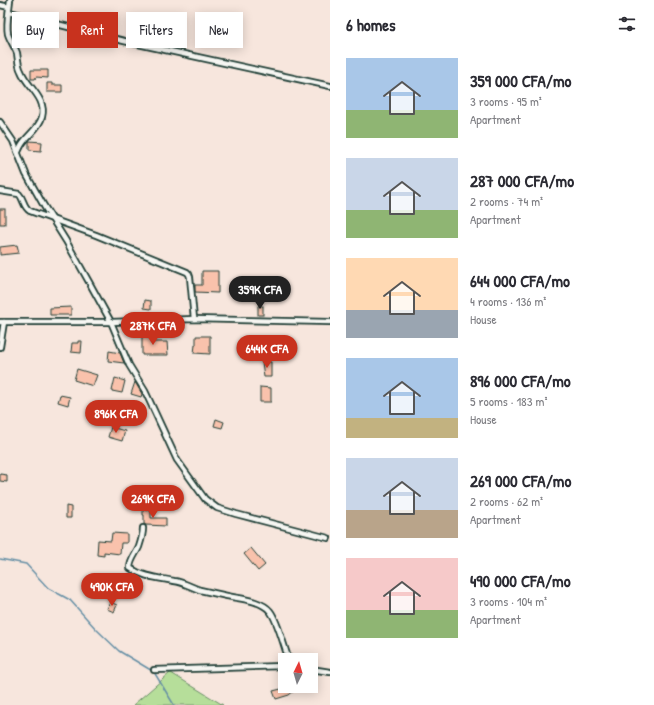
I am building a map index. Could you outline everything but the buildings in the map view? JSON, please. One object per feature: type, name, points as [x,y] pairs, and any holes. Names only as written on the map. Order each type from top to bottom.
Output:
[{"type":"street","points":[[10,0],[7,27],[8,32],[16,52],[20,69],[38,97],[43,111],[42,119],[38,127],[22,144],[18,152]]},
{"type":"street","points":[[0,5],[9,10],[124,41],[330,86]]},
{"type":"street","points":[[0,122],[13,141],[26,174],[66,241],[110,322],[178,460],[205,498],[217,508],[328,538]]},
{"type":"street","points":[[0,191],[19,194],[27,209],[187,272],[190,277],[194,319]]},
{"type":"street","points":[[0,347],[2,322],[110,322],[194,319],[330,322]]},
{"type":"street","points":[[143,528],[139,547],[130,564],[130,568],[148,576],[179,582],[199,590],[250,600],[260,605],[269,610],[274,618],[286,653]]},
{"type":"street","points":[[154,670],[278,666]]},
{"type":"street","points":[[318,670],[330,672]]},
{"type":"green space","points":[[171,673],[223,705],[133,705]]},
{"type":"waterway","points":[[0,559],[26,564],[48,588],[70,600],[96,629],[119,651],[154,672],[174,705]]}]
